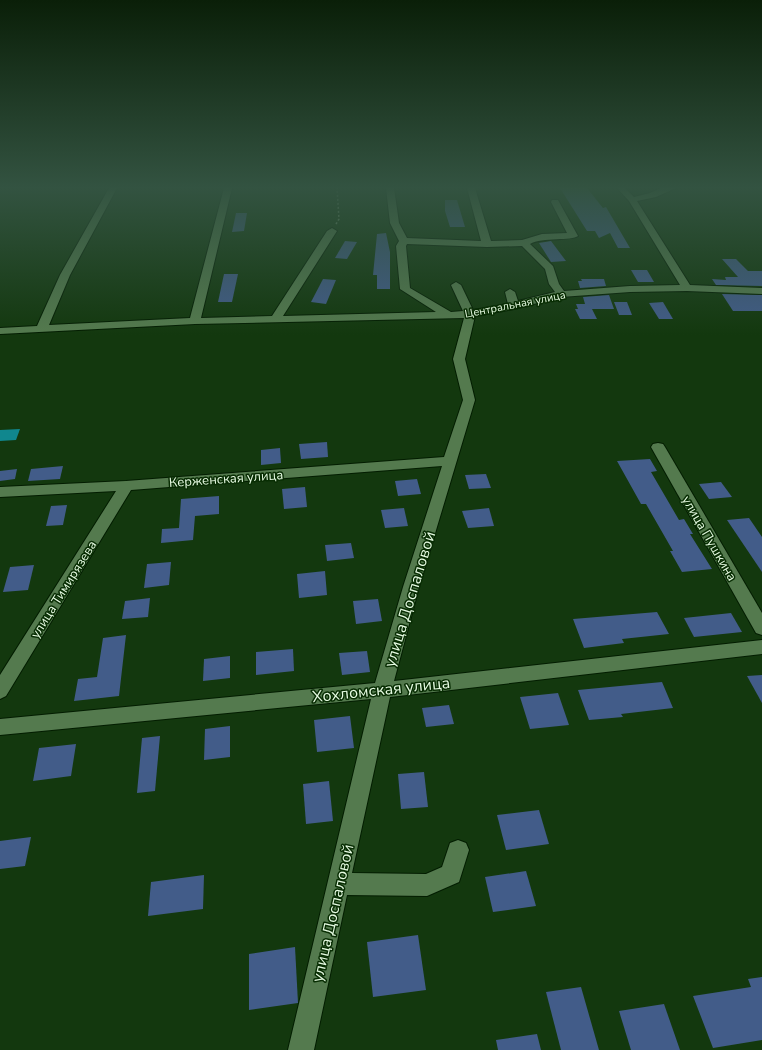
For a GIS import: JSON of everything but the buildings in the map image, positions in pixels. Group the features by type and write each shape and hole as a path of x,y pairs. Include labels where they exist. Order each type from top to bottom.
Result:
{"street":[{"path":"42,328 47,313 86,237"},
{"path":"195,320 216,237"},
{"path":"276,318 328,237"},
{"path":"399,237 404,241 487,244 524,243 537,237"},
{"path":"485,237 487,244"},
{"path":"655,237 687,288"},
{"path":"404,241 401,246 406,289 448,316"},
{"path":"524,243 550,268 554,284 561,294"},
{"path":"456,284 470,314"},
{"name":"Центральная улица","path":"0,331 195,320 448,316 470,314 514,306 561,294 630,289 687,288 762,291"},
{"path":"510,292 514,306"},
{"name":"улица Доспаловой","path":"301,1050 382,690 411,587 469,400 459,359 470,314"},
{"name":"улица Пушкина","path":"658,447 762,628"},
{"name":"Керженская улица","path":"0,492 126,486 451,461"},
{"name":"улица Тимирязева","path":"0,691 126,486"},
{"name":"Хохломская улица","path":"0,727 382,690 762,647"},
{"path":"338,884 427,885 451,874 458,850"}],"water":[{"path":"20,429 16,440 0,441 0,430"}]}
